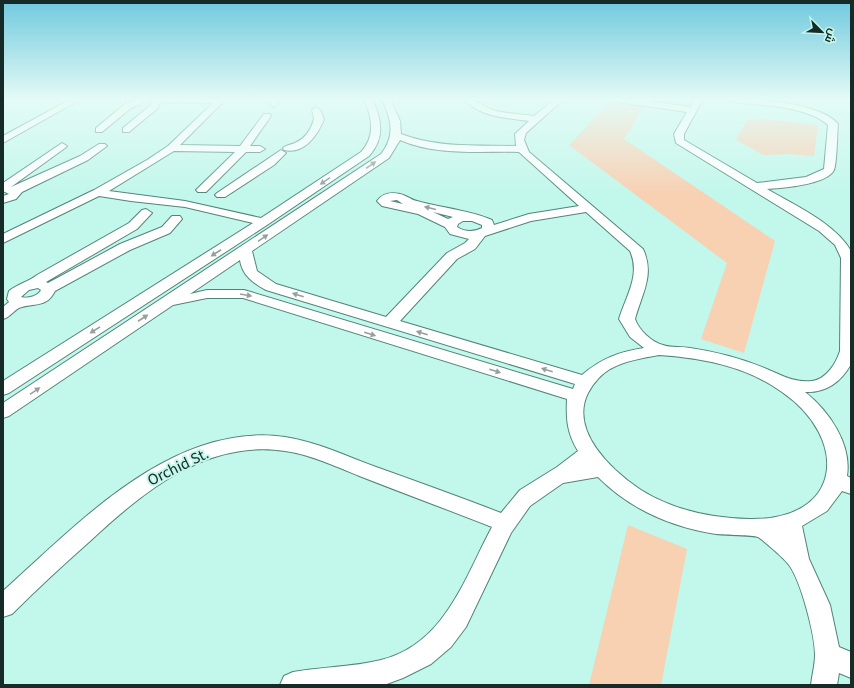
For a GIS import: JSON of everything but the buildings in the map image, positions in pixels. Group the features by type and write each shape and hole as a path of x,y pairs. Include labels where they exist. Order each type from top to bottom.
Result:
{"street":[{"path":"4,139 18,131"},
{"path":"3,239 98,192 172,148 189,131"},
{"path":"202,190 243,149 255,131"},
{"path":"172,148 260,149 278,147 302,144 309,138 313,131"},
{"path":"3,389 263,222 370,150 377,136 376,131"},
{"path":"3,412 385,156 391,149 398,136 397,131"},
{"path":"522,131 518,136 518,143 532,159 627,240 642,258 643,268 627,319 634,333 645,342 660,350"},
{"path":"681,131 679,141 823,228 845,243 849,265 848,351 845,361 839,371 828,379 814,386 780,383"},
{"path":"755,187 813,179 827,173 829,170 832,131"},
{"path":"398,136 410,142 438,146 522,148"},
{"path":"3,189 62,146"},
{"path":"3,189 15,191 90,155 102,146"},
{"path":"385,156 438,146"},
{"path":"221,195 240,181 274,161 278,147"},
{"path":"486,147 532,159"},
{"path":"3,200 16,195 15,191"},
{"path":"98,192 131,198 185,204 263,222"},
{"path":"389,323 452,256 470,246 483,233 489,226 488,223 470,217 407,204 429,214 452,228 469,235 483,233 529,218 589,208"},
{"path":"3,314 13,295 33,285 42,278 133,226 146,213"},
{"path":"452,256 452,228 455,220 470,217 529,218"},
{"path":"13,295 29,302 40,298 48,293 49,288 125,247 166,230 176,219"},
{"path":"245,249 247,266 252,274 260,281 389,323 580,389"},
{"path":"33,285 44,285 49,288"},
{"path":"166,303 207,294 244,294 580,389"},
{"path":"629,354 633,344 634,333"},
{"path":"660,350 686,351 721,357 751,368 780,383 809,406 823,422 845,460 844,484 812,512 790,522 762,528 733,528 703,523 674,515 646,502 621,486 601,469 588,453 578,433 574,414 580,389 596,369 611,360 629,354 660,350"},
{"path":"809,406 809,398 814,386"},
{"name":"Orchid St.","path":"3,606 131,491 156,475 187,459 214,449 253,442 284,444 335,459 505,523"},
{"path":"293,685 364,677 395,669 427,652 451,629 468,603 505,523 519,503 538,488 559,476 588,453"},
{"path":"559,476 601,469"},
{"path":"790,522 798,559 818,605 828,655 824,685"},
{"path":"762,528 798,559"},
{"path":"828,655 851,665"}],"shaded area":[{"path":"582,131 629,131 624,139 775,241 744,353 701,339 727,263 569,145"},
{"path":"741,131 817,131 814,156 788,154 764,155 736,140"},
{"path":"628,525 687,549 661,685 589,685"}]}
